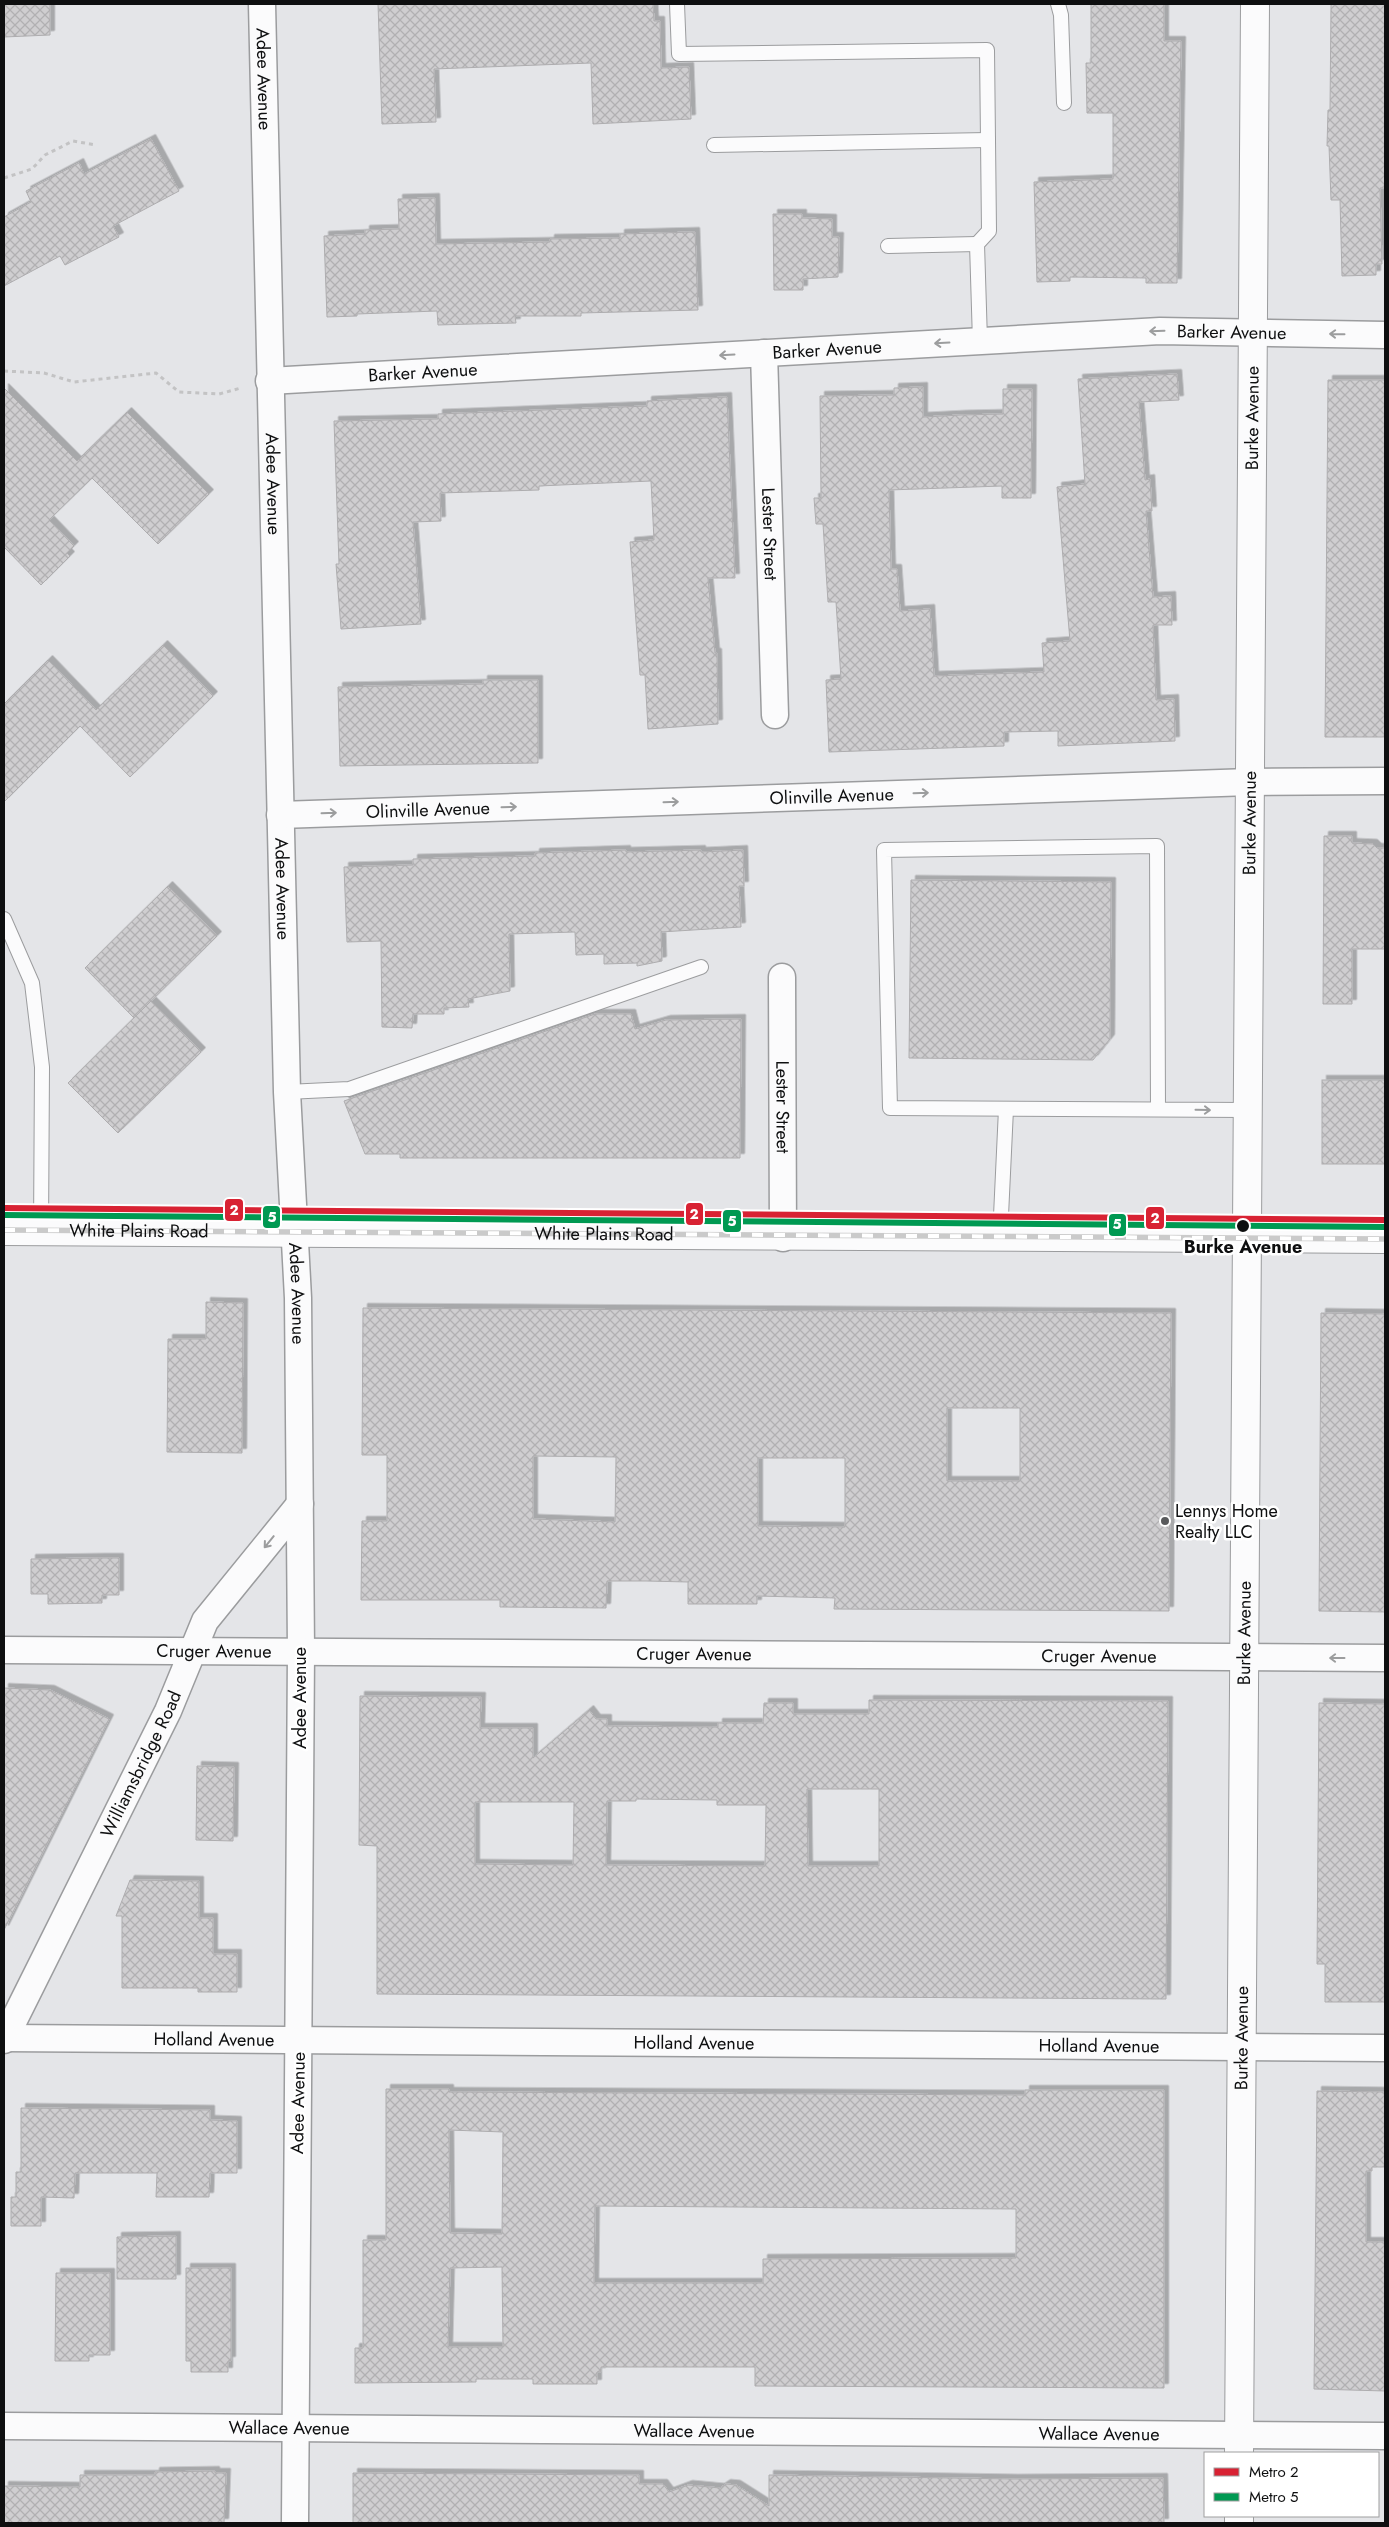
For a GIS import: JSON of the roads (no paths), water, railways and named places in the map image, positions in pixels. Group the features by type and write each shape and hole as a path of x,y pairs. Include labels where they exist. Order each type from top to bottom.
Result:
{"main road":[{"name":"Burke Avenue","path":"1239,2445 1255,4"},
{"name":"White Plains Road","path":"4,1231 294,1232 783,1238 1385,1239"}],"street":[{"name":"Adee Avenue","path":"262,4 269,381 287,1092 298,1298 301,1651 295,2523"},
{"name":"Barker Avenue","path":"269,381 1160,331 1385,335"},
{"name":"Lester Street","path":"764,353 775,715"},
{"name":"Olinville Avenue","path":"280,815 1250,782 1385,781"},
{"name":"Lester Street","path":"782,977 783,1238"},
{"name":"Williamsbridge Road","path":"4,2039 168,1711 205,1621 300,1504"},
{"name":"Cruger Avenue","path":"4,1650 1385,1658"},
{"name":"Holland Avenue","path":"4,2039 1385,2048"},
{"name":"Wallace Avenue","path":"4,2426 295,2428 1239,2445 1385,2436"}],"lane":[{"path":"677,4 679,54 987,50 989,231 977,244 980,341"},
{"path":"1058,4 1061,15 1064,103"},
{"path":"714,145 988,140"},
{"path":"888,246 977,244"},
{"path":"1158,1109 1156,846 884,850 890,1108 1247,1110"},
{"path":"4,919 32,983 42,1067 41,1232"},
{"path":"287,1092 349,1089 701,967"},
{"path":"1000,1238 1006,1109"}],"railway":[{"path":"4,1230 1385,1239"}],"metro line":[{"name":"2","path":"4,1208 1385,1220"},
{"name":"5","path":"4,1215 1385,1227"}],"place":[{"name":"Burke Avenue","path":"1243,1226"},
{"name":"Lennys Home Realty LLC","path":"1165,1521"}]}
